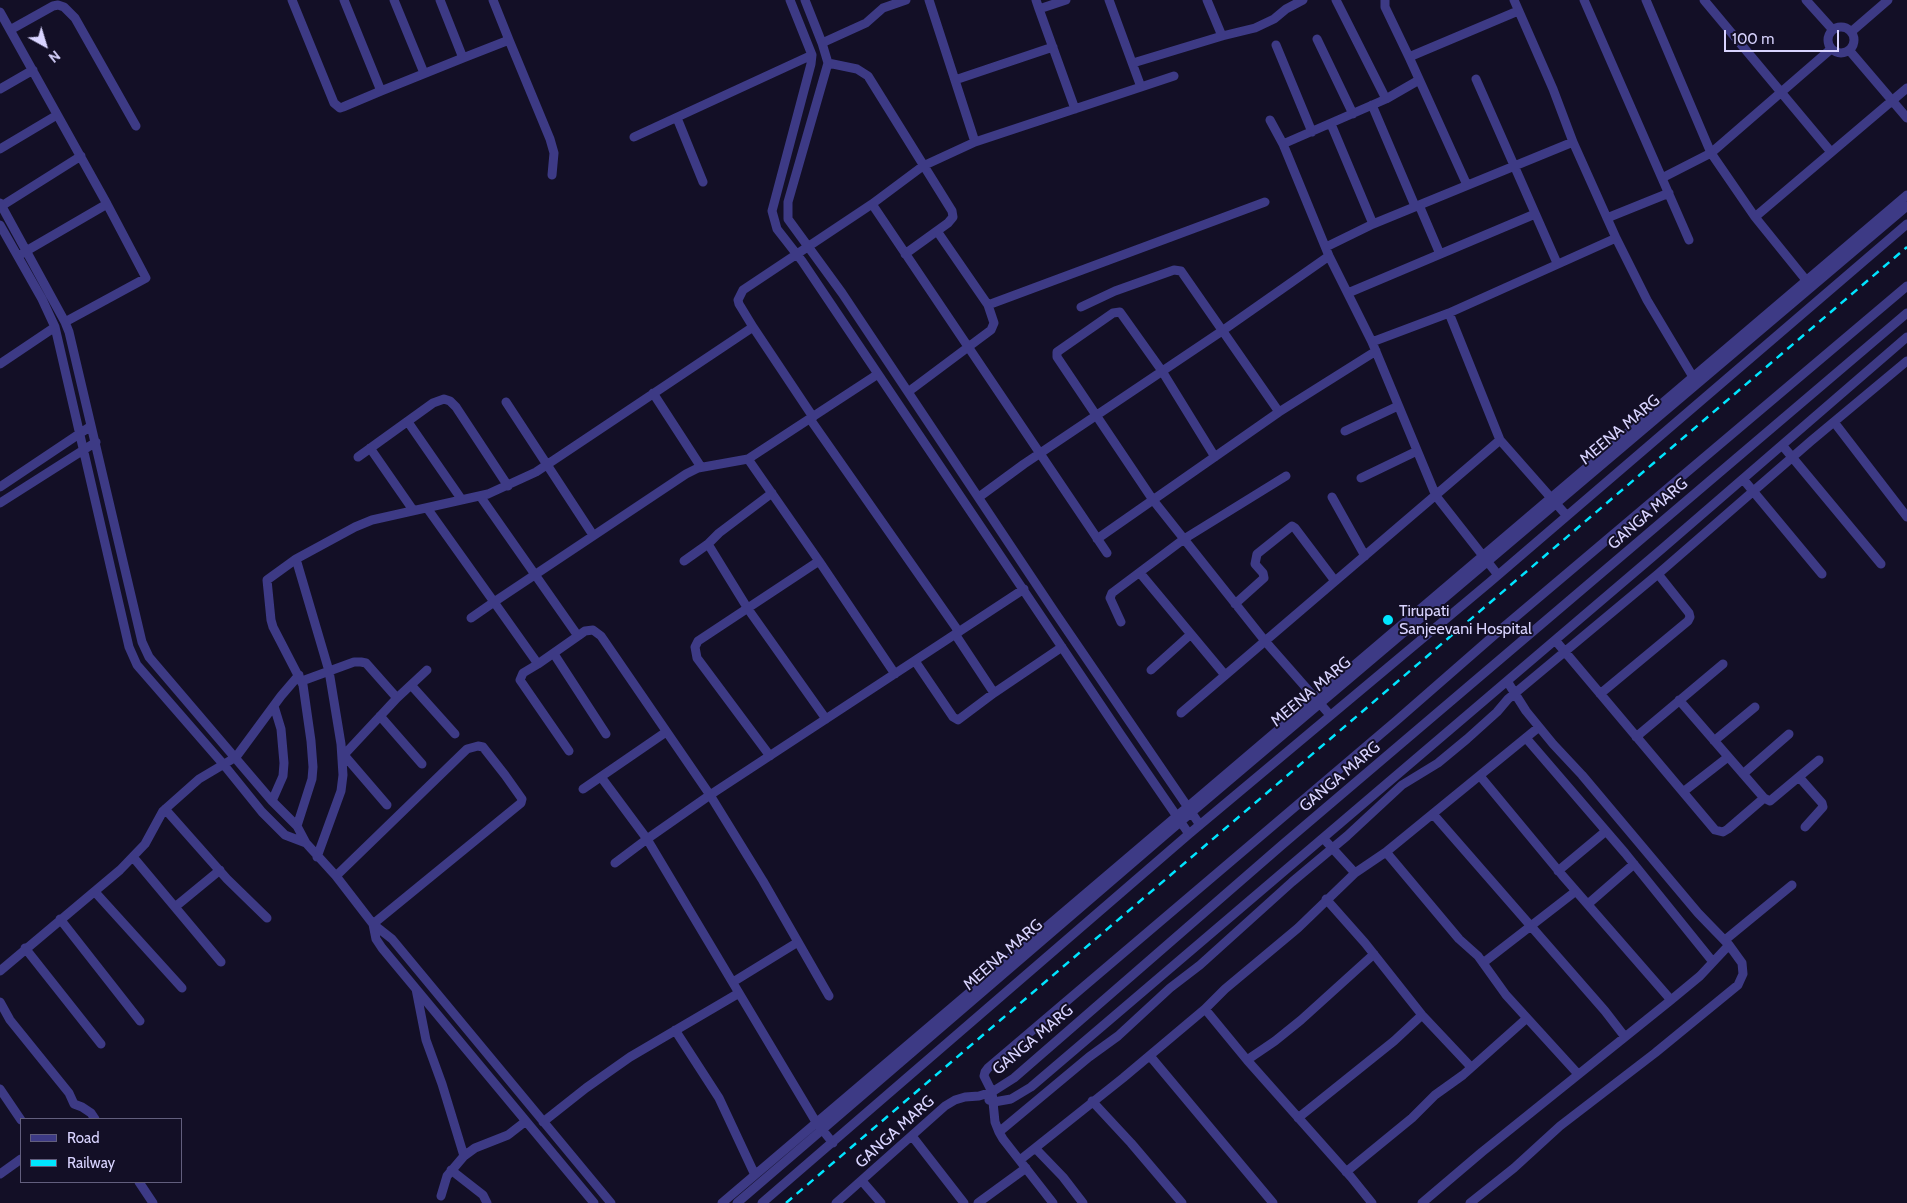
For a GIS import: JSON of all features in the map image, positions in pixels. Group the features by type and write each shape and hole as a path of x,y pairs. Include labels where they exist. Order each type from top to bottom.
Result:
{"street":[{"path":"292,0 334,103 340,108 509,40"},
{"path":"344,0 380,92"},
{"path":"394,0 424,73"},
{"path":"440,0 463,58"},
{"path":"494,0 550,139 554,153 552,175"},
{"path":"790,0 812,55 772,211 777,228 797,254 1189,834"},
{"path":"805,0 828,63 788,202 788,219 842,293 1200,825"},
{"path":"822,43 866,23 883,8 906,0"},
{"path":"929,0 975,142"},
{"path":"1066,0 1038,4 1075,110"},
{"path":"1109,0 1142,87"},
{"path":"1207,0 1222,36"},
{"path":"1133,63 1255,28 1274,19 1286,9 1303,0"},
{"path":"1336,0 1386,99"},
{"path":"1385,0 1385,7 1467,185"},
{"path":"1514,0 1553,89 1573,142 1616,238 1647,300 1695,380"},
{"path":"1584,0 1690,240"},
{"path":"1646,0 1711,153 1755,218 1809,283"},
{"path":"1704,0 1831,152"},
{"path":"1806,0 1832,30"},
{"path":"1851,32 1888,0"},
{"path":"10,30 53,6 64,7 75,18 136,126"},
{"path":"1409,57 1518,11"},
{"path":"0,12 2,22 10,30 33,70 146,278 65,322"},
{"path":"1840,27 1851,32 1853,43 1849,50 1838,53 1831,48 1828,37 1832,30 1840,27"},
{"path":"1317,39 1353,114"},
{"path":"1276,46 1312,132"},
{"path":"955,80 1052,47"},
{"path":"1662,178 1711,153 1831,48"},
{"path":"1849,50 1907,118"},
{"path":"634,137 812,55"},
{"path":"828,63 857,69 868,76 952,211 953,217 948,223 905,254"},
{"path":"0,89 33,70"},
{"path":"994,694 957,633 812,418 741,308 738,300 743,290 872,204 923,166 975,142 1174,76"},
{"path":"1476,79 1557,264"},
{"path":"1283,144 1386,99 1420,80"},
{"path":"1755,218 1907,88"},
{"path":"1372,105 1440,254"},
{"path":"0,149 57,114"},
{"path":"677,118 703,182"},
{"path":"1270,120 1283,144 1327,251 1376,351 1436,496 1498,575"},
{"path":"1331,124 1373,224"},
{"path":"978,497 1222,331 1327,251 1373,224 1573,142"},
{"path":"81,156 1,205 55,327 129,647 137,665 262,812 285,835 306,843"},
{"path":"1607,218 1669,193"},
{"path":"1809,283 1907,195"},
{"path":"988,305 1266,202"},
{"path":"22,254 107,204"},
{"path":"872,204 1107,553"},
{"path":"1809,283 1907,206"},
{"path":"1348,293 1535,214"},
{"name":"MEENA MARG","path":"762,1203 1189,834 1498,575 1907,224"},
{"path":"0,225 22,254 65,322 96,442 142,642 149,657 272,801 297,826 306,843 336,876 372,924 392,939 611,1203"},
{"path":"908,392 969,348 992,328 994,324 988,305 937,231"},
{"path":"1372,342 1449,313 1616,238"},
{"path":"1081,307 1115,291 1174,270 1182,271 1278,412"},
{"name":"MEENA MARG","path":"737,1203 819,1126 1809,283"},
{"path":"1053,1203 998,1132 992,1092 984,1076 988,1068 1499,631 1907,286"},
{"path":"1215,457 1162,371 1120,312 1113,313 1059,348 1056,354 1057,357 1153,500 1265,641 1330,715"},
{"path":"1449,313 1500,440 1566,516"},
{"name":"GANGA MARG","path":"836,1203 945,1106 965,1097 979,1096 992,1092 1014,1078 1282,845 1907,313"},
{"path":"0,364 55,327"},
{"path":"297,826 312,779 313,767 300,678 270,620 267,580 296,558 372,520 480,496 508,486 547,465 753,327"},
{"name":"GANGA MARG","path":"979,1096 994,1102 1010,1099 1031,1087 1907,337"},
{"path":"1097,539 1278,412 1376,351"},
{"path":"998,1132 1089,1057 1118,1036 1170,988 1200,965 1292,882 1333,849 1402,786 1438,763 1467,739 1497,712 1508,699 1658,574 1907,361"},
{"path":"471,618 593,534 686,474 701,467 748,459 878,374"},
{"path":"653,393 701,467"},
{"path":"1840,395 1851,408"},
{"path":"358,457 439,400 450,402 456,407 508,486"},
{"path":"506,402 593,534"},
{"path":"1345,430 1398,406"},
{"path":"408,422 462,500"},
{"path":"1834,422 1907,517"},
{"path":"0,487 92,426"},
{"path":"1181,713 1500,440"},
{"path":"0,503 96,442"},
{"path":"1782,445 1881,564"},
{"path":"370,448 412,510"},
{"path":"1361,478 1417,451"},
{"path":"748,459 896,674"},
{"path":"1121,622 1110,598 1112,593 1184,539 1286,476"},
{"path":"1743,479 1822,574"},
{"path":"684,561 772,493"},
{"path":"480,496 536,573 578,636"},
{"path":"1332,497 1365,556"},
{"path":"427,508 538,664"},
{"path":"1235,604 1264,578 1263,573 1255,564 1257,554 1292,526 1335,581"},
{"path":"708,544 748,609 826,719"},
{"path":"296,558 329,671 343,756 341,791 317,857"},
{"path":"770,756 697,658 695,647 698,641 819,561"},
{"path":"1140,573 1225,675"},
{"path":"1600,694 1688,621 1690,617 1689,613 1658,574"},
{"path":"615,863 710,796 1024,589"},
{"path":"569,751 520,680 523,673 554,654 578,636 593,630 599,633 710,796 829,996"},
{"path":"1152,670 1191,634"},
{"path":"1555,640 1715,830 1728,830 1764,798"},
{"path":"915,661 953,717 958,720 1062,647"},
{"path":"554,654 606,734"},
{"path":"0,971 120,870 145,844 165,809 199,779 236,757 274,706 300,678 329,671 354,662 366,663 397,698"},
{"path":"1636,737 1723,664"},
{"path":"343,756 397,698 427,670"},
{"path":"1470,1203 1514,1168 1560,1126 1655,1054 1738,985 1743,974 1742,963 1727,943 1698,913 1539,727 1507,681"},
{"path":"411,685 455,734"},
{"path":"1679,700 1764,798 1770,800 1819,760"},
{"path":"272,801 283,776 284,763 281,729 274,706"},
{"path":"1714,740 1755,707"},
{"path":"380,716 422,764"},
{"path":"978,1203 1023,1164 1036,1149 1092,1101 1150,1056 1205,1009 1225,989 1298,928 1355,873 1386,852 1539,727"},
{"path":"583,789 666,732"},
{"path":"1743,774 1789,734"},
{"path":"1526,738 1634,864 1713,962"},
{"path":"336,876 467,750 478,746 483,747 506,776 522,799 521,803 372,924"},
{"path":"343,756 387,805"},
{"path":"1683,792 1728,757"},
{"path":"1480,776 1558,871 1671,1000"},
{"path":"601,777 647,839 819,1126 833,1143"},
{"path":"1799,777 1822,803 1823,807 1806,827"},
{"path":"165,809 220,870 268,918"},
{"path":"1432,814 1605,1011 1625,1037"},
{"path":"1558,871 1606,831"},
{"path":"1323,838 1355,873"},
{"path":"1386,852 1459,939 1478,956 1506,996 1578,1074"},
{"path":"132,857 221,962"},
{"path":"1588,904 1634,864"},
{"path":"175,907 220,870"},
{"path":"1422,1203 1671,1000 1713,962 1727,943 1792,885"},
{"path":"1483,963 1576,891"},
{"path":"95,892 182,988"},
{"path":"1326,899 1374,954 1422,1015 1471,1067"},
{"path":"60,919 140,1021"},
{"path":"372,924 376,939 594,1203"},
{"path":"733,982 798,942"},
{"path":"25,948 101,1044"},
{"path":"1247,1060 1301,1020 1374,954"},
{"path":"416,989 426,1040 442,1084 464,1156"},
{"path":"543,1122 586,1088 675,1030 739,993"},
{"path":"0,1002 10,1020 69,1092 74,1104 91,1113 94,1118"},
{"path":"1205,1009 1372,1203"},
{"path":"1298,1118 1394,1041 1422,1015"},
{"path":"1346,1172 1412,1118 1436,1095 1527,1018"},
{"path":"675,1030 719,1098 755,1175"},
{"path":"1150,1056 1273,1203"},
{"path":"0,1089 20,1119"},
{"path":"1092,1101 1182,1203"},
{"path":"441,1196 444,1185 452,1170 464,1156 475,1148 508,1135 526,1121"},
{"path":"722,1203 819,1126"},
{"path":"912,1136 964,1203"},
{"path":"1036,1149 1063,1177 1083,1203"},
{"path":"0,1172 20,1160"},
{"path":"452,1170 483,1195 487,1203"},
{"path":"862,1181 881,1203"},
{"path":"139,1183 153,1203"}],"railway":[{"path":"786,1203 1907,247"}],"place":[{"name":"Tirupati Sanjeevani Hospital","path":"1388,620"}]}
